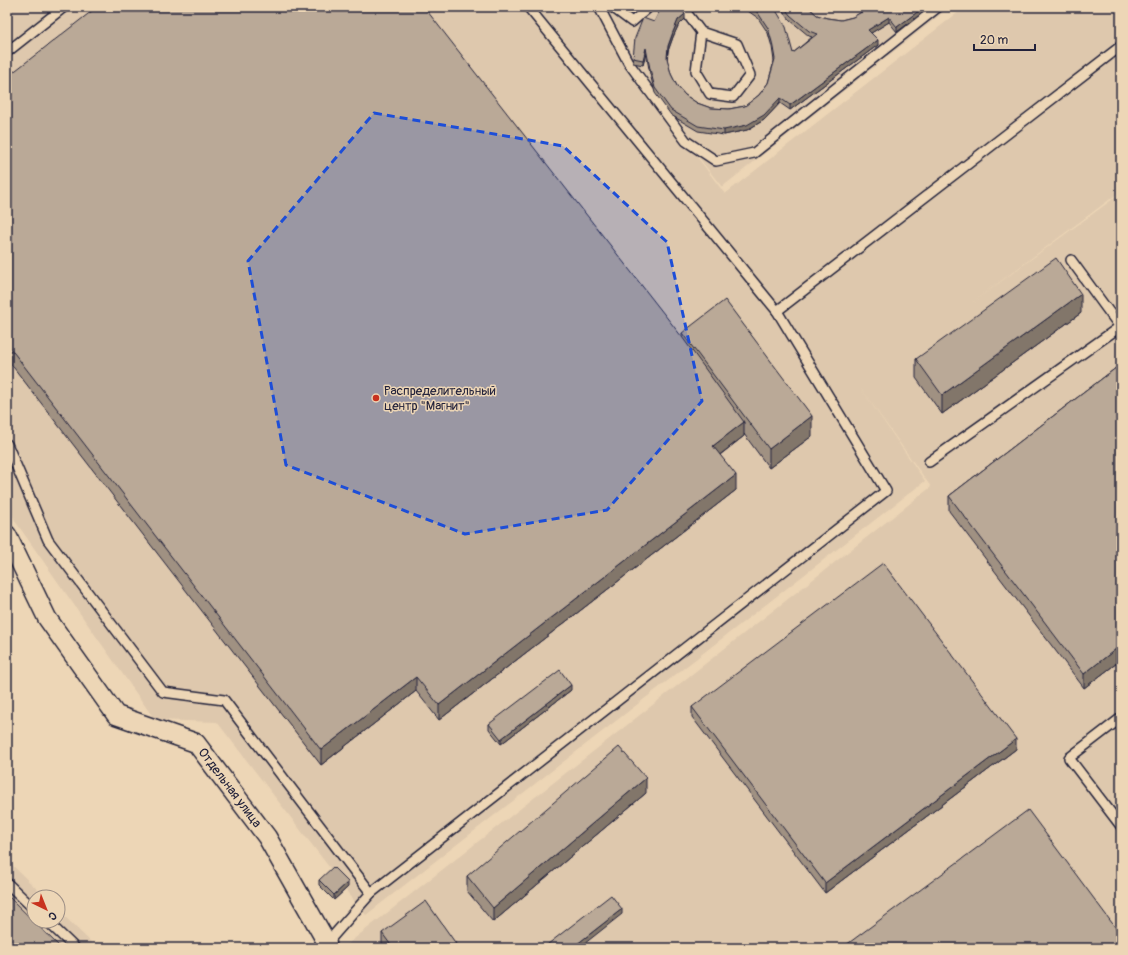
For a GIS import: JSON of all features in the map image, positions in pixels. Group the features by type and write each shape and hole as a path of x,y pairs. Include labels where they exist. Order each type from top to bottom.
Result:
{"street":[{"name":"Отдельная улица","path":"7,535 47,618 116,715 196,742 267,837 325,945"}],"lane":[{"path":"7,52 64,7"},
{"path":"325,945 371,893 886,491 777,311 528,7"},
{"path":"599,7 628,62 686,141 716,161 754,153 938,7"},
{"path":"612,7 632,22 649,7"},
{"path":"682,7 701,32 737,44 750,75 733,97 710,94 696,72 701,32"},
{"path":"777,311 1121,46"},
{"path":"929,462 1120,326 1071,260"},
{"path":"7,444 48,540 163,692 224,700 371,893"},
{"path":"1121,718 1069,758 1121,826"},
{"path":"7,883 26,901"},
{"path":"55,929 75,948"}],"highlighted area":[{"path":"374,113 563,146 667,242 702,401 607,510 465,534 286,465 248,261"}],"shaded area":[{"path":"7,7 950,7 722,187 679,133 725,194 965,7 1121,7 1121,191 973,302 1121,193 1121,948 347,948 350,942 931,487 860,387 925,481 366,915 358,907 333,872 217,722 155,720 15,521 7,501"},
{"path":"7,860 37,889 26,889 26,929 66,929 66,918 97,948 7,948"}],"building":[{"name":"Распределительный центр \"Магнит\"","path":"97,7 424,7 682,337 744,422 713,446 736,475 439,705 416,677 321,750 7,344 7,77"},
{"path":"664,7 678,7 685,14 678,20 668,46 667,58 671,74 677,86 685,95 697,103 711,108 729,109 745,106 759,95 768,83 775,59 768,28 758,13 750,7 774,7 786,27 793,53 817,34 809,31 790,15 784,7 808,7 817,15 841,20 853,17 870,7 924,7 897,27 889,17 868,30 878,40 790,105 780,98 764,115 747,125 724,130 698,126 671,110 655,88 646,48 643,60 633,58 635,38 643,18 654,22 659,12"},
{"path":"1056,258 1081,294 942,395 916,359"},
{"path":"725,300 812,416 769,449 682,333"},
{"path":"1121,364 1121,645 1084,674 949,496"},
{"path":"883,563 1016,739 825,883 692,707"},
{"path":"560,670 571,685 501,739 489,724"},
{"path":"619,747 646,778 493,908 467,876"},
{"path":"1028,810 1121,935 1121,948 842,948"},
{"path":"333,867 348,882 334,895 319,880"},
{"path":"7,895 26,914 26,929 42,929 61,948 7,948"},
{"path":"611,895 622,909 572,948 543,948"},
{"path":"426,901 459,948 393,948 382,933"}],"place":[{"name":"Распределительный центр \"Магнит\"","path":"376,398"}]}
